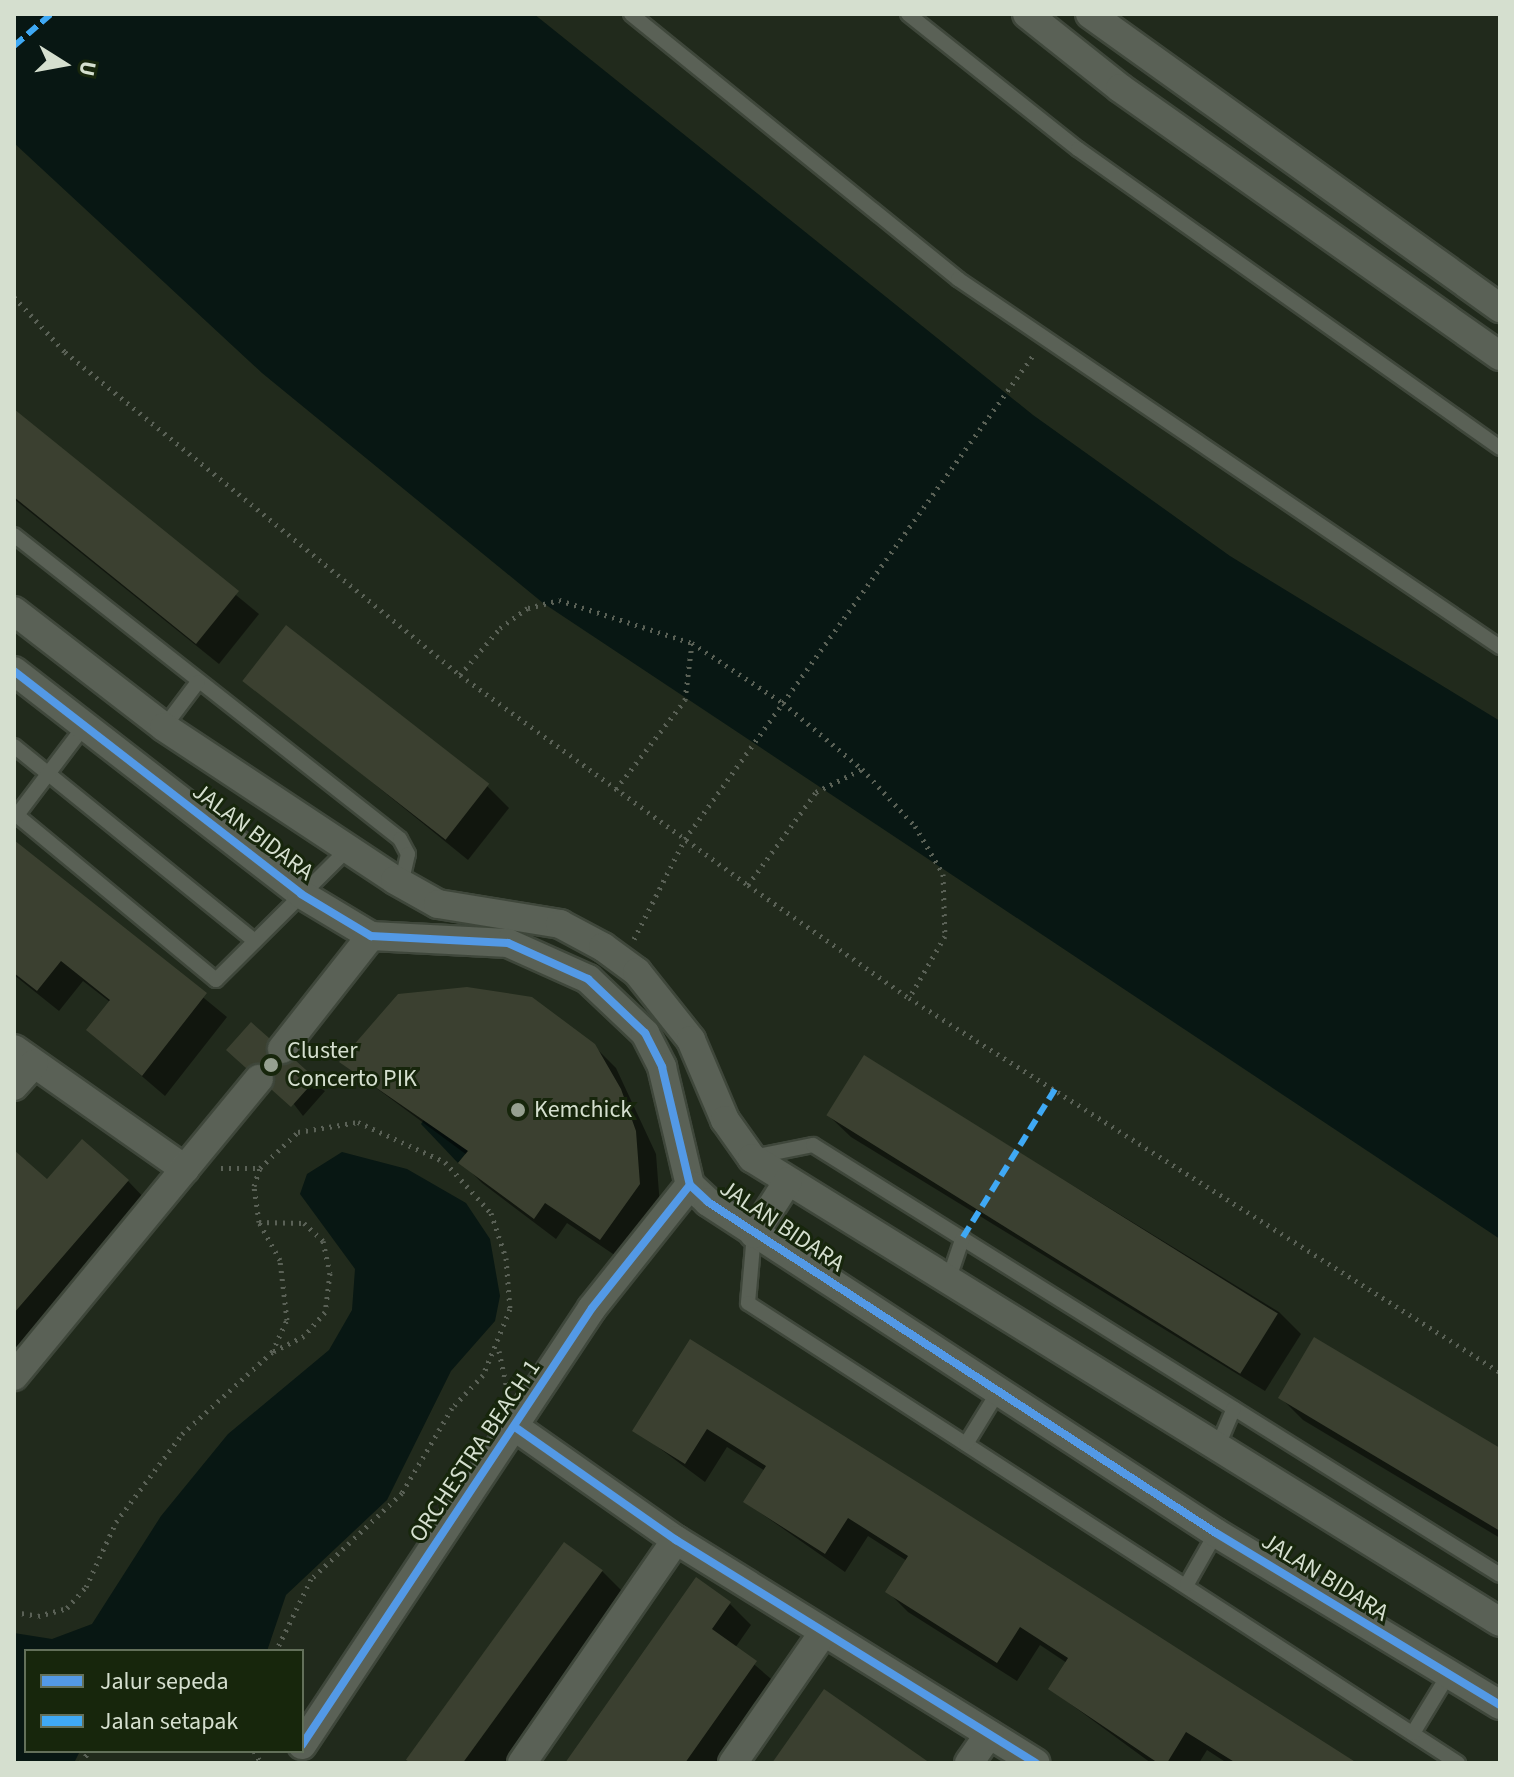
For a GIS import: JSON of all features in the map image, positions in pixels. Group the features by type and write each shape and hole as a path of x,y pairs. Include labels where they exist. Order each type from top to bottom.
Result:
{"street":[{"path":"1027,14 1120,88 1500,356"},
{"path":"1090,14 1500,308"},
{"name":"JALAN BIDARA","path":"14,611 164,727 347,850 438,904 560,924 623,962 691,1040 725,1120 752,1158 1217,1448 1498,1617"},
{"name":"JALAN BIDARA","path":"14,671 82,729 301,894 371,936 508,943 588,979 628,1013 662,1067 690,1185 754,1234 1216,1533 1447,1677 1500,1705"},
{"path":"282,1049 371,936"},
{"path":"14,1086 24,1056 185,1169"},
{"path":"14,1376 259,1079"},
{"path":"754,1234 788,1181"},
{"name":"ORCHESTRA BEACH 1","path":"304,1742 592,1308 690,1185"},
{"path":"515,1427 676,1540 1036,1763"},
{"path":"522,1763 676,1540"},
{"path":"733,1763 823,1633"},
{"path":"969,1763 989,1734"}],"lane":[{"path":"631,14 958,279 1500,647"},
{"path":"908,14 1078,149 1500,448"},
{"path":"14,535 400,839 408,854 402,880"},
{"path":"164,727 198,682"},
{"path":"82,729 16,814 208,978 222,979 255,941 347,850"},
{"path":"14,746 255,941"},
{"path":"752,1158 813,1145 1500,1575"},
{"path":"754,1234 748,1303 1187,1584 1458,1763"},
{"path":"948,1281 963,1237"},
{"path":"966,1444 998,1392"},
{"path":"1217,1448 1234,1408"},
{"path":"1187,1584 1216,1533"},
{"path":"1413,1733 1447,1677"}],"path":[{"path":"14,297 65,352 460,675 748,885 909,998 1500,1372"},
{"path":"623,962 685,839 1021,373"},
{"path":"460,675 528,608 559,600 692,643 783,703 862,769 915,826 943,874 945,936 909,998"},
{"path":"616,789 685,700 692,643"},
{"path":"748,885 816,792 862,769"},
{"path":"272,1352 287,1320 280,1260 259,1222 254,1186 260,1168 298,1132 358,1122 398,1135 445,1162 491,1213 506,1258 510,1309 483,1375 452,1408 402,1493 311,1579 277,1649"},
{"path":"14,1612 38,1616 67,1608 86,1587 116,1522 182,1434 272,1352 304,1336 325,1312 330,1273 323,1241 304,1223 259,1222"}],"shaded area":[{"path":"14,14 534,14 1033,415 1230,556 1500,721 1500,1239 543,603 262,373 14,143"},
{"path":"449,1085 495,1117 458,1163 421,1124"},
{"path":"342,1152 407,1169 466,1203 490,1239 500,1296 495,1321 451,1371 387,1500 286,1595 268,1649 24,1649 24,1753 79,1753 74,1763 14,1763 14,1633 52,1639 92,1624 161,1516 228,1434 329,1350 352,1310 355,1269 300,1194 307,1174"}],"building":[{"path":"14,409 239,591 196,644 14,497"},
{"path":"286,625 489,784 446,840 242,681"},
{"path":"14,840 207,993 142,1076 86,1030 110,1000 61,961 37,991 14,973"},
{"name":"Kemchick","path":"467,987 532,997 595,1044 621,1089 636,1131 640,1184 600,1240 545,1203 534,1219 458,1163 468,1151 339,1062 398,994"},
{"name":"Cluster Concerto PIK","path":"251,1022 269,1038 271,1062 295,1060 316,1079 291,1107 272,1090 270,1066 246,1068 226,1050"},
{"path":"864,1055 1278,1314 1240,1374 826,1115"},
{"path":"82,1139 129,1180 14,1313 14,1150 47,1179"},
{"path":"1314,1337 1500,1448 1500,1531 1278,1398"},
{"path":"690,1339 1357,1763 1236,1763 1186,1732 1167,1763 1158,1763 1048,1689 1068,1658 1020,1627 997,1663 885,1592 908,1556 848,1518 825,1554 743,1502 766,1466 707,1429 685,1464 632,1431"},
{"path":"564,1542 603,1570 463,1763 411,1763 406,1760"},
{"path":"696,1577 731,1602 712,1629 757,1661 685,1763 565,1763"},
{"path":"824,1689 930,1763 772,1763"}],"marked path":[{"path":"14,46 51,14"},
{"path":"963,1237 1055,1089"}],"cycle path":[{"path":"14,671 301,894 371,936 508,943 588,979 645,1033 662,1067 690,1185 708,1202 1216,1533 1500,1705"},
{"path":"304,1742 592,1308 690,1185"},
{"path":"515,1427 676,1540 1036,1763"}],"place":[{"name":"Cluster Concerto PIK","path":"271,1065"},
{"name":"Kemchick","path":"518,1110"}]}
